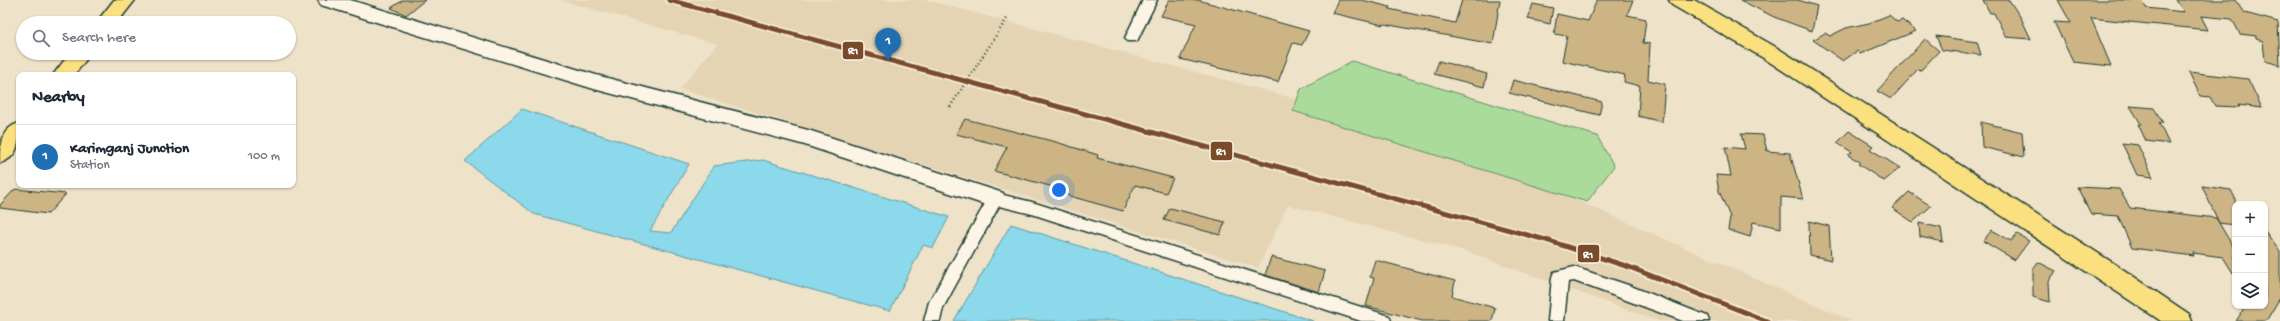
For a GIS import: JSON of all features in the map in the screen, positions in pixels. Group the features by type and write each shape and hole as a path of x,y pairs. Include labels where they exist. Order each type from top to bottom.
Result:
{"main road":[{"path":"112,16 125,0"},
{"path":"1679,0 1772,54 2107,271 2180,321"},
{"path":"66,72 76,60"},
{"path":"0,155 16,135"}],"street":[{"path":"328,0 594,82 808,138 995,199 1032,208 1383,321"},
{"path":"1132,38 1150,0"},
{"path":"932,321 935,307 995,199"},
{"path":"1556,321 1560,277 1574,274 1622,290 1701,321"}],"path":[{"path":"950,107 1008,17"}],"shaded area":[{"path":"560,0 927,0 1423,133 1852,321 1658,321 1465,251 1288,205 1258,268 680,89 717,44"}],"green space":[{"path":"1352,61 1597,136 1614,166 1587,202 1293,111 1301,89"}],"water":[{"path":"522,109 689,164 650,231 671,233 714,166 763,160 949,217 933,248 923,245 890,311 534,214 465,161"},
{"path":"1011,224 1313,321 954,321"}],"building":[{"path":"403,0 425,0 406,15 391,8"},
{"path":"1169,0 1198,0 1309,31 1302,45 1293,43 1278,82 1180,59 1196,24 1161,16"},
{"path":"1338,0 1362,0 1390,7 1389,9 1455,23 1462,0 1500,0 1493,44 1383,25 1332,13"},
{"path":"1597,0 1633,0 1627,15 1646,19 1643,43 1650,44 1648,80 1665,84 1662,122 1638,116 1640,86 1624,82 1625,75 1562,61 1567,36 1554,34 1557,14 1588,21"},
{"path":"1740,0 1798,0 1817,6 1812,31 1774,17"},
{"path":"1983,0 2009,0 2021,18 2031,39 2006,37 1994,13 1990,13"},
{"path":"2058,0 2142,0 2146,8 2184,12 2176,0 2236,0 2245,13 2278,22 2280,65 2265,61 2263,41 2256,39 2256,36 2240,34 2232,19 2201,16 2208,30 2091,18 2111,66 2073,62 2054,22 2071,23"},
{"path":"1533,4 1553,8 1550,24 1528,19"},
{"path":"1889,15 1897,22 1902,20 1916,31 1860,54 1857,51 1843,61 1813,40 1825,33 1830,36 1846,28 1869,23"},
{"path":"1936,36 1977,42 1981,55 1942,50"},
{"path":"1925,39 1939,51 1921,70 1918,69 1891,99 1877,91"},
{"path":"1439,61 1487,74 1484,87 1434,74"},
{"path":"2189,72 2248,79 2262,108 2238,105 2240,107 2215,106 2210,97 2200,96"},
{"path":"1513,80 1602,102 1599,115 1509,93"},
{"path":"2130,106 2154,108 2163,123 2159,123 2169,144 2146,141 2138,124 2141,124"},
{"path":"965,119 1056,142 1098,155 1097,158 1173,178 1166,193 1135,185 1123,211 1059,193 1061,189 994,171 1007,147 956,134"},
{"path":"1981,122 2022,132 2024,157 1982,147"},
{"path":"1849,131 1873,146 1870,149 1900,168 1884,181 1858,164 1860,162 1848,155 1852,152 1837,143"},
{"path":"1741,134 1763,135 1767,151 1790,153 1803,199 1781,197 1781,228 1753,222 1750,237 1728,230 1730,217 1719,191 1716,175 1731,176 1725,147 1745,149"},
{"path":"2122,143 2138,145 2153,177 2137,175"},
{"path":"2202,186 2231,190 2235,198 2235,201 2232,201 2232,225 2219,223"},
{"path":"2077,187 2119,189 2130,208 2216,218 2232,245 2232,271 2223,257 2193,253 2194,256 2132,248 2118,216 2091,214"},
{"path":"15,189 66,194 48,214 0,208 0,205"},
{"path":"1909,192 1931,206 1913,222 1892,208"},
{"path":"1170,208 1225,222 1220,235 1164,220"},
{"path":"1809,221 1829,226 1831,260 1810,255"},
{"path":"1919,223 1941,228 1943,242 1920,237"},
{"path":"1992,230 2011,241 2017,234 2029,241 2015,260 1983,241"},
{"path":"2268,235 2280,252 2280,298 2266,321 2236,321 2244,309 2268,309"},
{"path":"1271,257 1325,271 1319,292 1265,275"},
{"path":"1375,260 1455,281 1452,296 1495,308 1492,321 1422,321 1366,306 1374,278 1370,277"},
{"path":"2038,262 2056,271 2049,281 2050,302 2033,297 2033,269"}],"transit line":[{"name":"R1","path":"669,0 1546,240 1629,267 1767,321"}],"place":[{"name":"Karimganj Junction","path":"888,61"}]}
